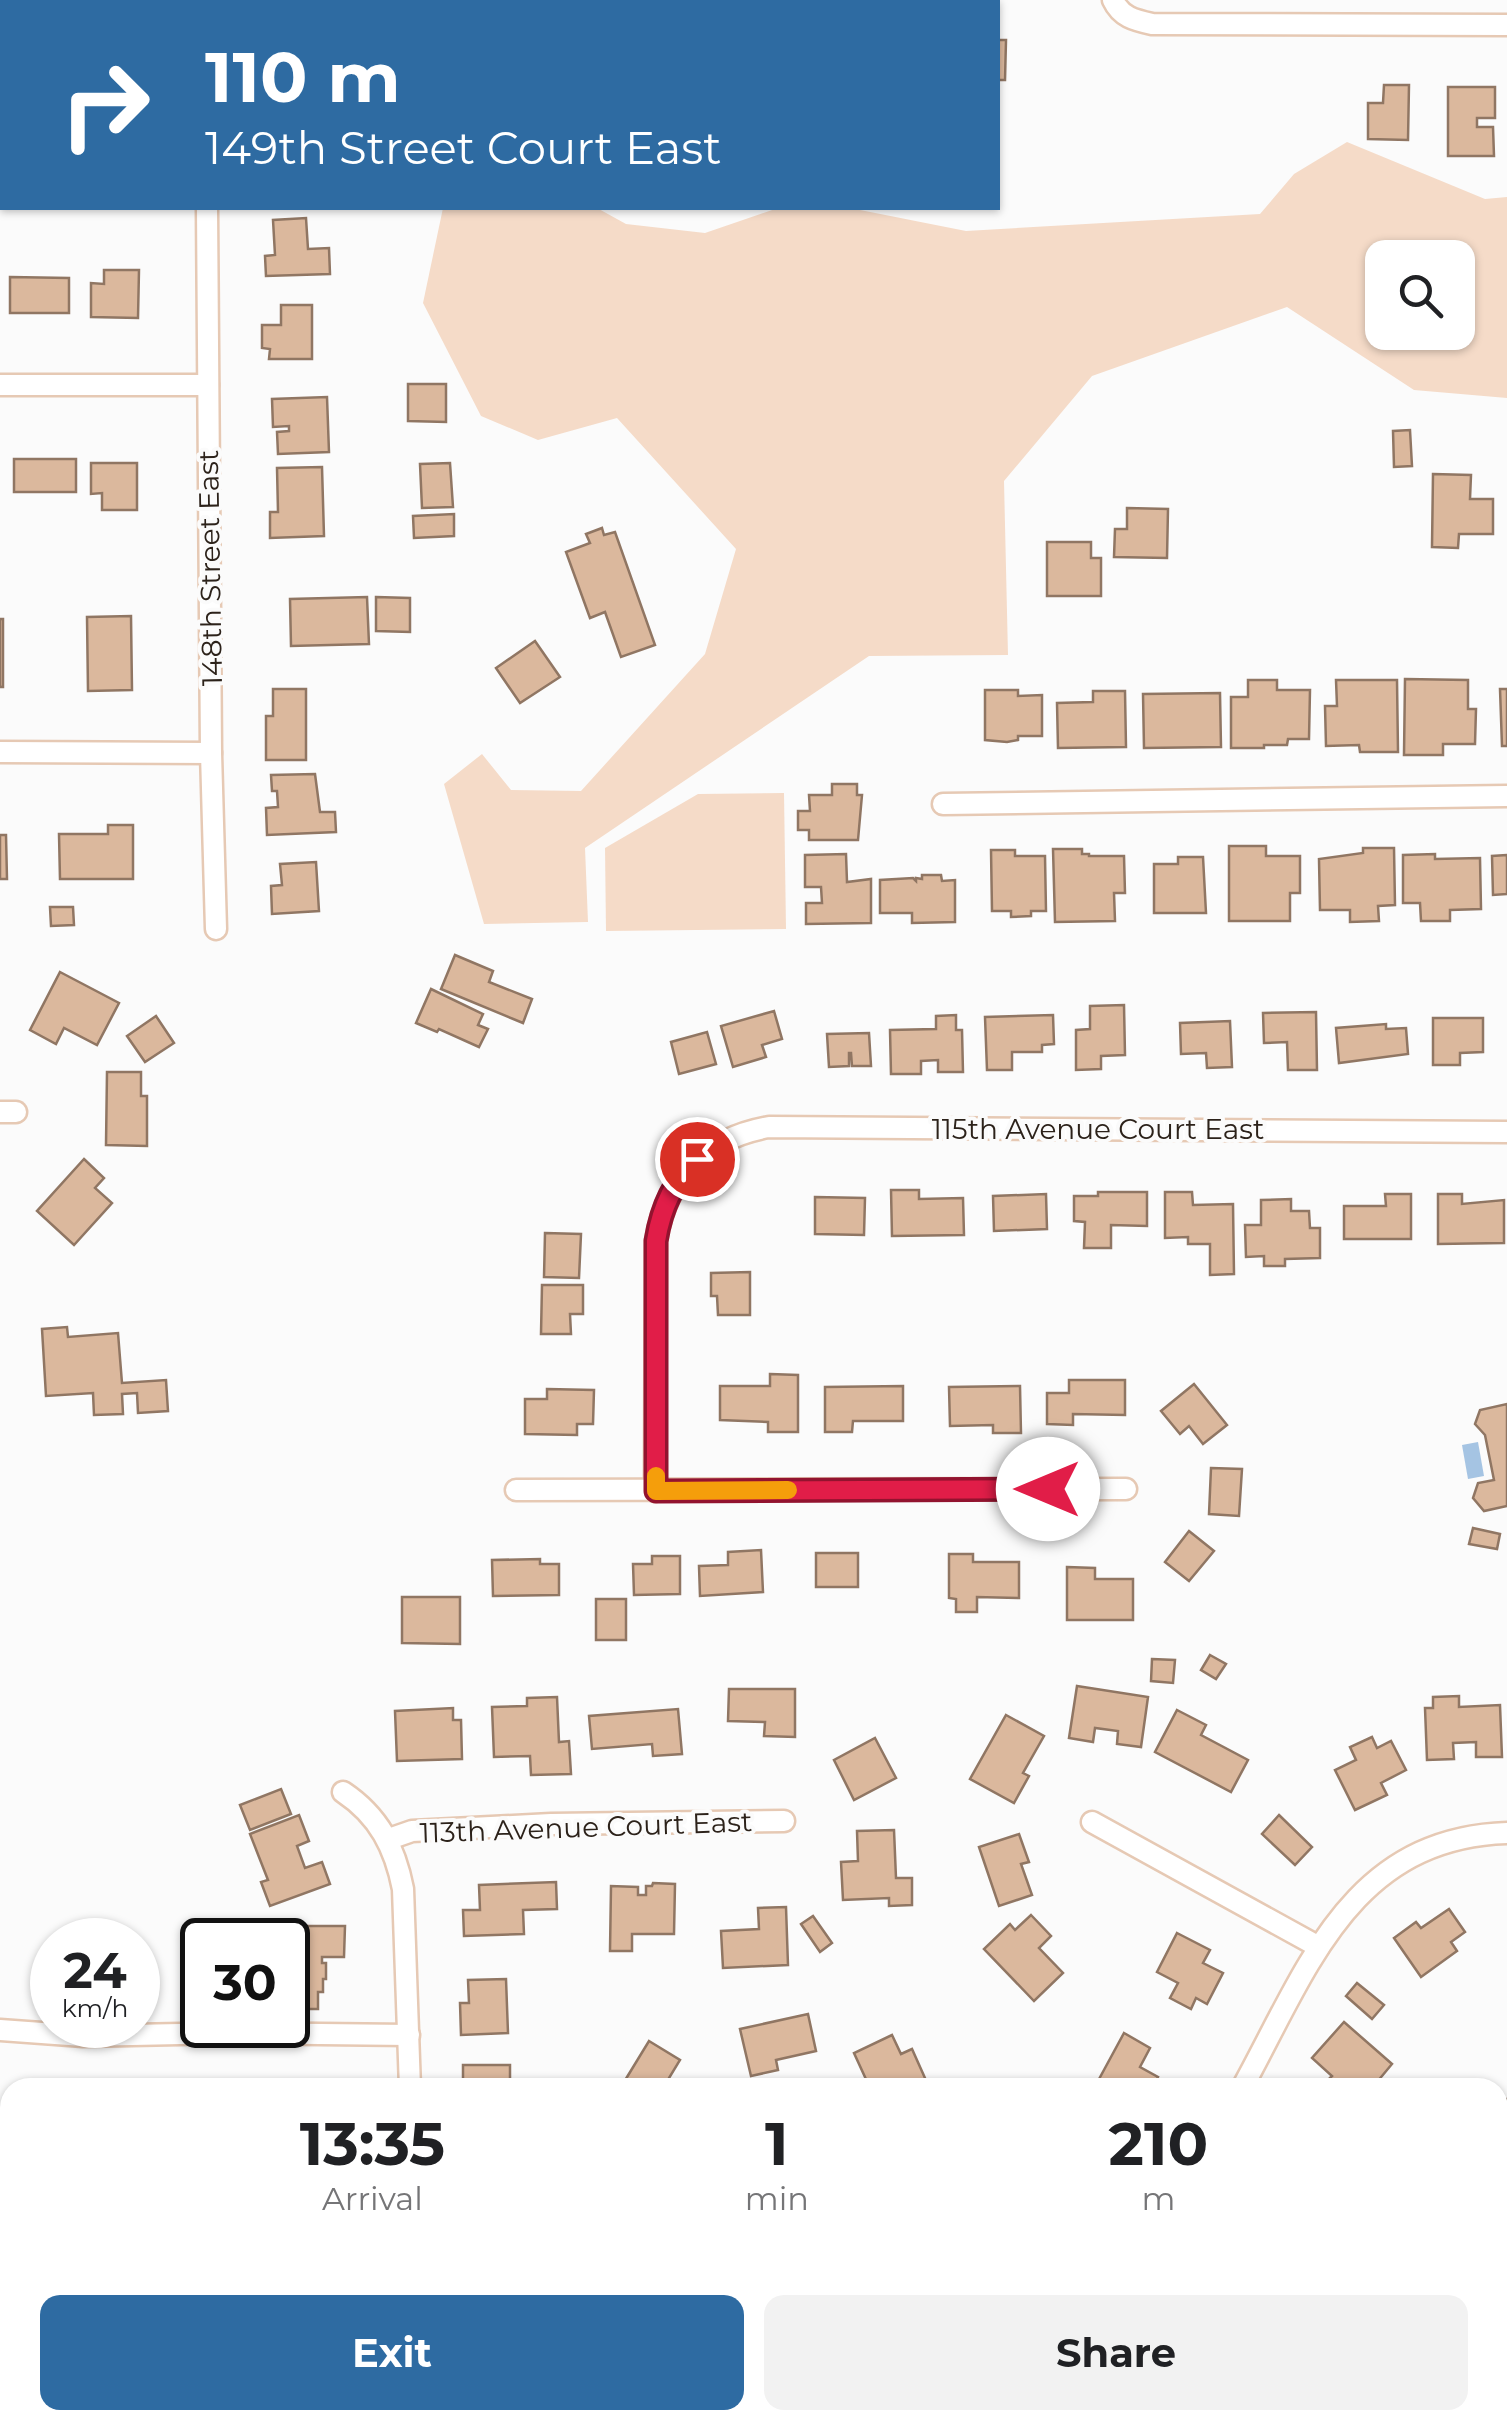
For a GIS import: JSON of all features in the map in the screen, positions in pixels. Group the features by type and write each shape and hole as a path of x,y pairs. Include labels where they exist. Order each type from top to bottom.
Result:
{"street":[{"path":"1116,6 1134,20 1152,24 1507,25"},
{"name":"148th Street East","path":"208,210 211,753 216,929"},
{"path":"0,385 208,385"},
{"path":"0,752 211,753"},
{"path":"943,804 1507,796"},
{"name":"115th Avenue Court East","path":"656,1491 656,1241 666,1202 676,1184 697,1159 730,1138 770,1128 1507,1132"},
{"path":"516,1490 1126,1489"},
{"path":"344,1792 389,1840 403,1889 410,2078"},
{"name":"113th Avenue Court East","path":"389,1840 412,1831 784,1820"},
{"path":"1092,1822 1319,1947"},
{"path":"1247,2078 1319,1947 1362,1891 1399,1862 1436,1846 1482,1834 1507,1833"},
{"path":"0,2030 84,2036 408,2036"}],"shaded area":[{"path":"1347,142 1485,199 1507,197 1507,398 1414,390 1287,307 1092,376 1004,481 1008,655 869,656 585,848 588,922 484,924 444,784 482,754 511,790 581,791 705,654 736,549 617,418 538,440 481,416 423,303 443,210 601,210 626,224 705,233 772,210 860,210 966,231 1260,214 1294,174"},
{"path":"784,793 786,929 606,931 605,848 698,794"}],"water":[{"path":"1478,1442 1484,1476 1468,1479 1462,1445"}],"building":[{"path":"1000,40 1006,40 1005,80 1000,80"},
{"path":"1384,85 1409,85 1408,140 1368,139 1368,103 1383,103"},
{"path":"1448,87 1495,87 1495,118 1477,118 1477,127 1493,127 1494,156 1448,156"},
{"path":"306,218 308,249 329,248 330,274 266,276 265,256 275,255 273,220"},
{"path":"104,270 139,270 138,318 91,317 91,283 104,284"},
{"path":"10,277 69,278 69,313 10,313"},
{"path":"281,305 312,305 312,359 269,359 270,349 262,348 262,325 281,325"},
{"path":"408,384 446,384 446,422 408,421"},
{"path":"327,397 329,452 278,454 277,432 289,431 289,426 273,427 272,399"},
{"path":"1410,430 1412,466 1394,467 1393,431"},
{"path":"14,459 76,459 76,492 14,492"},
{"path":"91,463 137,463 137,510 102,510 102,493 91,494"},
{"path":"450,463 453,507 422,508 420,464"},
{"path":"322,467 324,536 270,538 270,512 278,512 277,468"},
{"path":"1433,474 1471,475 1470,499 1493,499 1493,534 1459,534 1458,548 1432,547"},
{"path":"1127,508 1168,509 1167,558 1114,557 1115,529 1127,529"},
{"path":"454,514 454,536 414,538 413,516"},
{"path":"602,528 604,535 615,532 655,645 621,657 605,612 590,618 566,552 590,543 586,534"},
{"path":"1047,542 1091,542 1091,558 1101,558 1101,596 1047,596"},
{"path":"367,597 369,644 291,646 290,599"},
{"path":"376,597 410,598 410,632 376,631"},
{"path":"131,616 132,690 88,691 87,617"},
{"path":"3,619 3,687 0,687"},
{"path":"535,641 560,677 520,703 496,668"},
{"path":"1405,679 1468,680 1468,709 1476,709 1475,744 1443,744 1443,755 1404,755"},
{"path":"1248,680 1277,680 1277,690 1310,690 1309,739 1288,739 1287,745 1264,748 1231,748 1231,697 1248,697"},
{"path":"1336,680 1397,680 1398,752 1360,752 1359,745 1326,746 1325,706 1337,706"},
{"path":"273,689 306,689 306,760 266,760 266,716 273,716"},
{"path":"1500,689 1507,689 1507,746 1502,746"},
{"path":"985,690 1018,690 1018,696 1042,695 1042,736 1018,736 1018,740 1007,742 985,740"},
{"path":"1093,691 1125,691 1126,747 1058,748 1057,703 1093,702"},
{"path":"1220,693 1221,747 1144,748 1143,694"},
{"path":"315,774 320,812 335,812 336,832 267,835 266,808 278,807 271,775"},
{"path":"832,784 857,784 857,795 862,795 858,840 809,840 809,830 798,830 798,811 810,811 809,795 832,795"},
{"path":"108,825 133,825 133,879 60,879 59,834 108,834"},
{"path":"0,835 6,835 7,879 0,879"},
{"path":"1229,846 1266,846 1266,856 1300,856 1300,893 1290,893 1290,921 1229,921"},
{"path":"1363,848 1394,848 1395,905 1378,906 1379,921 1350,922 1350,910 1320,910 1319,859 1363,853"},
{"path":"1053,849 1082,849 1082,854 1089,856 1124,856 1125,893 1114,893 1115,921 1055,922"},
{"path":"991,850 1015,850 1015,856 1045,856 1046,911 1011,917 1011,911 992,911"},
{"path":"846,854 847,882 871,879 871,923 806,924 806,903 822,903 821,887 805,887 805,855"},
{"path":"1435,854 1435,859 1480,858 1481,909 1450,910 1450,921 1421,921 1420,903 1403,903 1403,855"},
{"path":"1507,855 1507,894 1493,895 1492,856"},
{"path":"1178,857 1203,857 1206,913 1154,913 1154,864 1178,864"},
{"path":"316,862 319,911 272,914 271,886 282,885 280,864"},
{"path":"922,875 955,880 955,922 912,923 912,913 880,913 880,880 916,881"},
{"path":"50,907 73,907 74,925 51,926"},
{"path":"455,955 493,971 489,982 532,999 523,1023 441,989"},
{"path":"60,972 119,1003 97,1045 64,1028 56,1044 30,1030"},
{"path":"431,989 483,1014 478,1025 488,1029 479,1047 416,1023"},
{"path":"1124,1005 1125,1055 1101,1056 1101,1069 1076,1070 1076,1030 1090,1029 1090,1006"},
{"path":"774,1011 782,1039 762,1045 766,1057 733,1067 721,1026"},
{"path":"1316,1012 1317,1070 1288,1070 1287,1042 1264,1043 1263,1013"},
{"path":"956,1015 956,1030 962,1030 963,1072 938,1072 938,1060 921,1061 921,1074 891,1074 890,1030 936,1029 936,1016"},
{"path":"1053,1015 1054,1044 1042,1045 1042,1052 1012,1052 1012,1070 987,1070 985,1017"},
{"path":"156,1016 174,1043 145,1062 127,1036"},
{"path":"1433,1018 1483,1018 1483,1052 1460,1053 1460,1065 1433,1065"},
{"path":"1230,1021 1232,1067 1207,1068 1206,1053 1181,1054 1180,1023"},
{"path":"1386,1024 1386,1029 1406,1028 1408,1054 1339,1063 1336,1028"},
{"path":"707,1032 716,1064 679,1074 671,1042"},
{"path":"869,1033 871,1066 852,1066 849,1053 849,1066 829,1067 827,1034"},
{"path":"107,1072 141,1072 141,1096 147,1096 147,1146 106,1145"},
{"path":"84,1159 104,1178 95,1188 112,1203 74,1245 37,1211"},
{"path":"891,1190 919,1190 919,1199 963,1198 964,1235 892,1236"},
{"path":"1098,1192 1147,1192 1147,1226 1111,1225 1111,1248 1084,1248 1085,1222 1074,1221 1074,1196 1098,1196"},
{"path":"1165,1192 1192,1192 1193,1205 1233,1204 1234,1274 1210,1275 1210,1244 1188,1244 1188,1237 1165,1238"},
{"path":"1046,1194 1047,1229 994,1231 993,1196"},
{"path":"1385,1194 1411,1194 1411,1239 1344,1239 1344,1206 1386,1206"},
{"path":"1438,1194 1462,1194 1462,1204 1504,1200 1504,1243 1438,1244"},
{"path":"815,1197 865,1198 864,1235 815,1234"},
{"path":"1291,1199 1291,1211 1309,1211 1310,1228 1320,1228 1320,1258 1285,1259 1285,1266 1264,1266 1264,1256 1246,1257 1245,1225 1261,1225 1261,1200"},
{"path":"545,1233 581,1234 579,1278 544,1277"},
{"path":"750,1272 750,1315 718,1315 717,1296 711,1296 711,1273"},
{"path":"542,1285 583,1285 583,1314 570,1314 571,1334 541,1334"},
{"path":"67,1327 68,1337 118,1333 122,1383 166,1380 168,1411 138,1413 137,1393 122,1394 123,1414 94,1415 93,1393 46,1396 42,1329"},
{"path":"770,1374 798,1375 798,1432 768,1432 768,1422 720,1420 720,1386 770,1386"},
{"path":"1069,1380 1125,1380 1125,1415 1073,1414 1073,1425 1047,1424 1047,1393 1069,1393"},
{"path":"1194,1384 1227,1425 1203,1444 1189,1426 1180,1434 1161,1411"},
{"path":"903,1386 903,1421 853,1421 852,1432 825,1432 825,1387"},
{"path":"1020,1386 1021,1433 993,1433 993,1425 950,1426 949,1387"},
{"path":"547,1389 594,1390 593,1424 577,1424 577,1435 525,1434 525,1399 547,1399"},
{"path":"1507,1404 1507,1506 1484,1511 1473,1498 1478,1483 1494,1480 1485,1435 1475,1424 1480,1410"},
{"path":"1211,1468 1242,1469 1239,1516 1209,1514"},
{"path":"1473,1528 1500,1534 1497,1549 1469,1544"},
{"path":"1189,1531 1214,1551 1189,1581 1165,1562"},
{"path":"761,1550 763,1592 700,1596 699,1566 728,1565 728,1552"},
{"path":"816,1553 858,1553 858,1587 816,1587"},
{"path":"949,1554 973,1554 973,1562 1019,1562 1019,1598 977,1597 977,1612 956,1612 956,1599 949,1598"},
{"path":"652,1556 680,1556 680,1594 634,1595 633,1564 652,1564"},
{"path":"540,1559 540,1564 559,1564 559,1595 493,1596 492,1560"},
{"path":"1067,1567 1095,1568 1095,1579 1133,1579 1133,1620 1067,1620"},
{"path":"402,1597 460,1597 460,1644 402,1643"},
{"path":"596,1599 626,1599 626,1640 596,1640"},
{"path":"1210,1655 1226,1664 1216,1679 1201,1670"},
{"path":"1152,1659 1175,1660 1173,1683 1151,1681"},
{"path":"1077,1686 1148,1697 1141,1747 1117,1744 1118,1731 1095,1728 1093,1742 1069,1738"},
{"path":"729,1689 795,1689 795,1737 764,1736 765,1722 728,1721"},
{"path":"1459,1696 1459,1707 1500,1705 1502,1757 1476,1757 1476,1742 1453,1743 1454,1759 1427,1760 1425,1708 1433,1708 1433,1697"},
{"path":"557,1697 559,1742 569,1741 571,1774 531,1775 530,1756 494,1757 492,1707 527,1706 527,1698"},
{"path":"453,1708 453,1720 461,1720 462,1759 397,1761 395,1711"},
{"path":"678,1709 682,1754 653,1756 652,1744 592,1749 589,1716"},
{"path":"1177,1710 1206,1725 1201,1735 1248,1760 1231,1792 1155,1752"},
{"path":"1006,1715 1044,1736 1023,1773 1029,1776 1014,1803 970,1779"},
{"path":"1372,1737 1377,1748 1391,1741 1406,1770 1381,1783 1387,1795 1355,1810 1335,1770 1356,1760 1350,1747"},
{"path":"875,1738 896,1778 854,1800 834,1760"},
{"path":"281,1789 291,1814 250,1830 240,1805"},
{"path":"299,1815 309,1841 297,1846 305,1868 322,1862 330,1884 270,1906 261,1882 268,1880 250,1834"},
{"path":"1279,1815 1312,1847 1295,1865 1262,1834"},
{"path":"894,1830 896,1878 912,1878 912,1905 889,1906 889,1898 843,1900 841,1862 858,1861 857,1831"},
{"path":"1019,1834 1029,1862 1021,1864 1032,1895 999,1906 979,1847"},
{"path":"556,1882 557,1909 523,1910 524,1934 464,1936 463,1910 480,1910 479,1885"},
{"path":"675,1884 674,1934 632,1934 632,1951 610,1951 611,1886 638,1887 638,1895 646,1895 646,1886"},
{"path":"786,1907 788,1965 723,1968 721,1931 759,1929 758,1908"},
{"path":"1449,1909 1465,1932 1451,1942 1457,1951 1421,1977 1394,1938 1416,1922 1421,1928"},
{"path":"1031,1915 1051,1936 1039,1948 1063,1973 1034,2001 984,1949 1010,1924 1015,1930"},
{"path":"813,1916 832,1943 820,1952 801,1924"},
{"path":"310,1926 345,1926 344,1957 322,1957 326,1979 323,1992 318,1992 318,2009 310,2009"},
{"path":"1177,1933 1210,1950 1203,1963 1223,1973 1207,2004 1196,1998 1191,2009 1170,1998 1178,1983 1157,1972"},
{"path":"506,1979 508,2033 461,2035 460,2003 469,2003 468,1980"},
{"path":"1357,1983 1384,2005 1372,2019 1346,1996"},
{"path":"808,2014 816,2051 776,2060 778,2070 751,2076 740,2029"},
{"path":"1344,2022 1392,2064 1380,2078 1330,2078 1312,2058"},
{"path":"1124,2033 1150,2048 1140,2067 1157,2078 1100,2078"},
{"path":"892,2035 901,2054 912,2049 925,2078 865,2078 854,2053"},
{"path":"649,2041 680,2060 669,2078 626,2078"},
{"path":"463,2065 510,2065 510,2078 463,2078"}],"slow traffic":[{"path":"656,1476 656,1491 788,1490"}],"route":[{"path":"697,1159 666,1202 656,1241 656,1491 1048,1489"}]}
